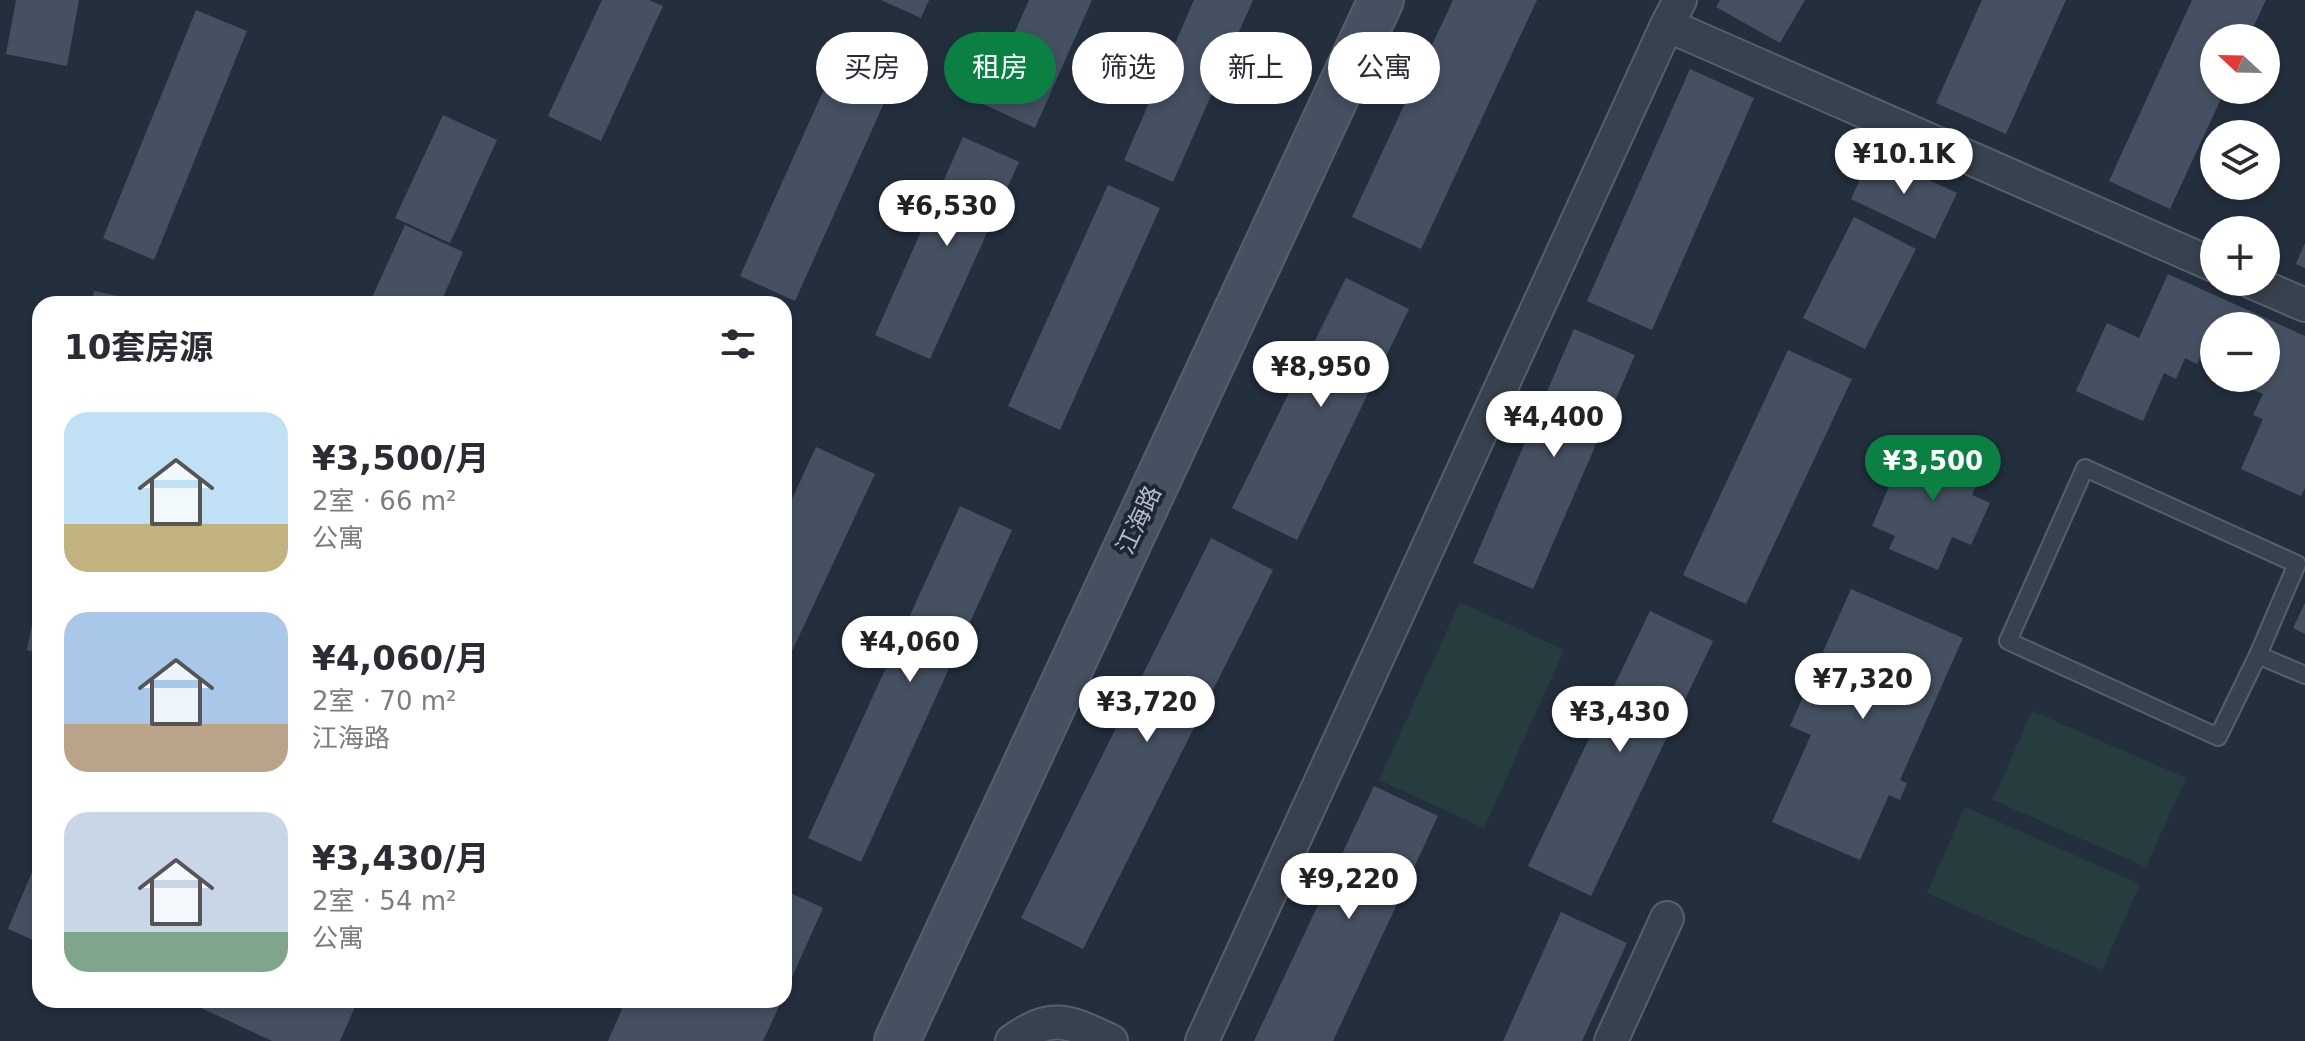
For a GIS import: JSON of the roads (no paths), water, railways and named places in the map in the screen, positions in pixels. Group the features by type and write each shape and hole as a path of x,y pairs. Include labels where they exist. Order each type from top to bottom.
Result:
{"street":[{"name":"江海路","path":"897,1041 1381,0"},
{"path":"1202,1041 1674,12 2200,258"},
{"path":"2280,294 2305,305"},
{"path":"1611,1041 1667,918"},
{"path":"1012,1041 1035,1025 1072,1023 1111,1041"}],"lane":[{"path":"2085,468 2297,564 2258,655 2218,737 2008,641 2085,468"},
{"path":"2258,655 2305,675"}]}
